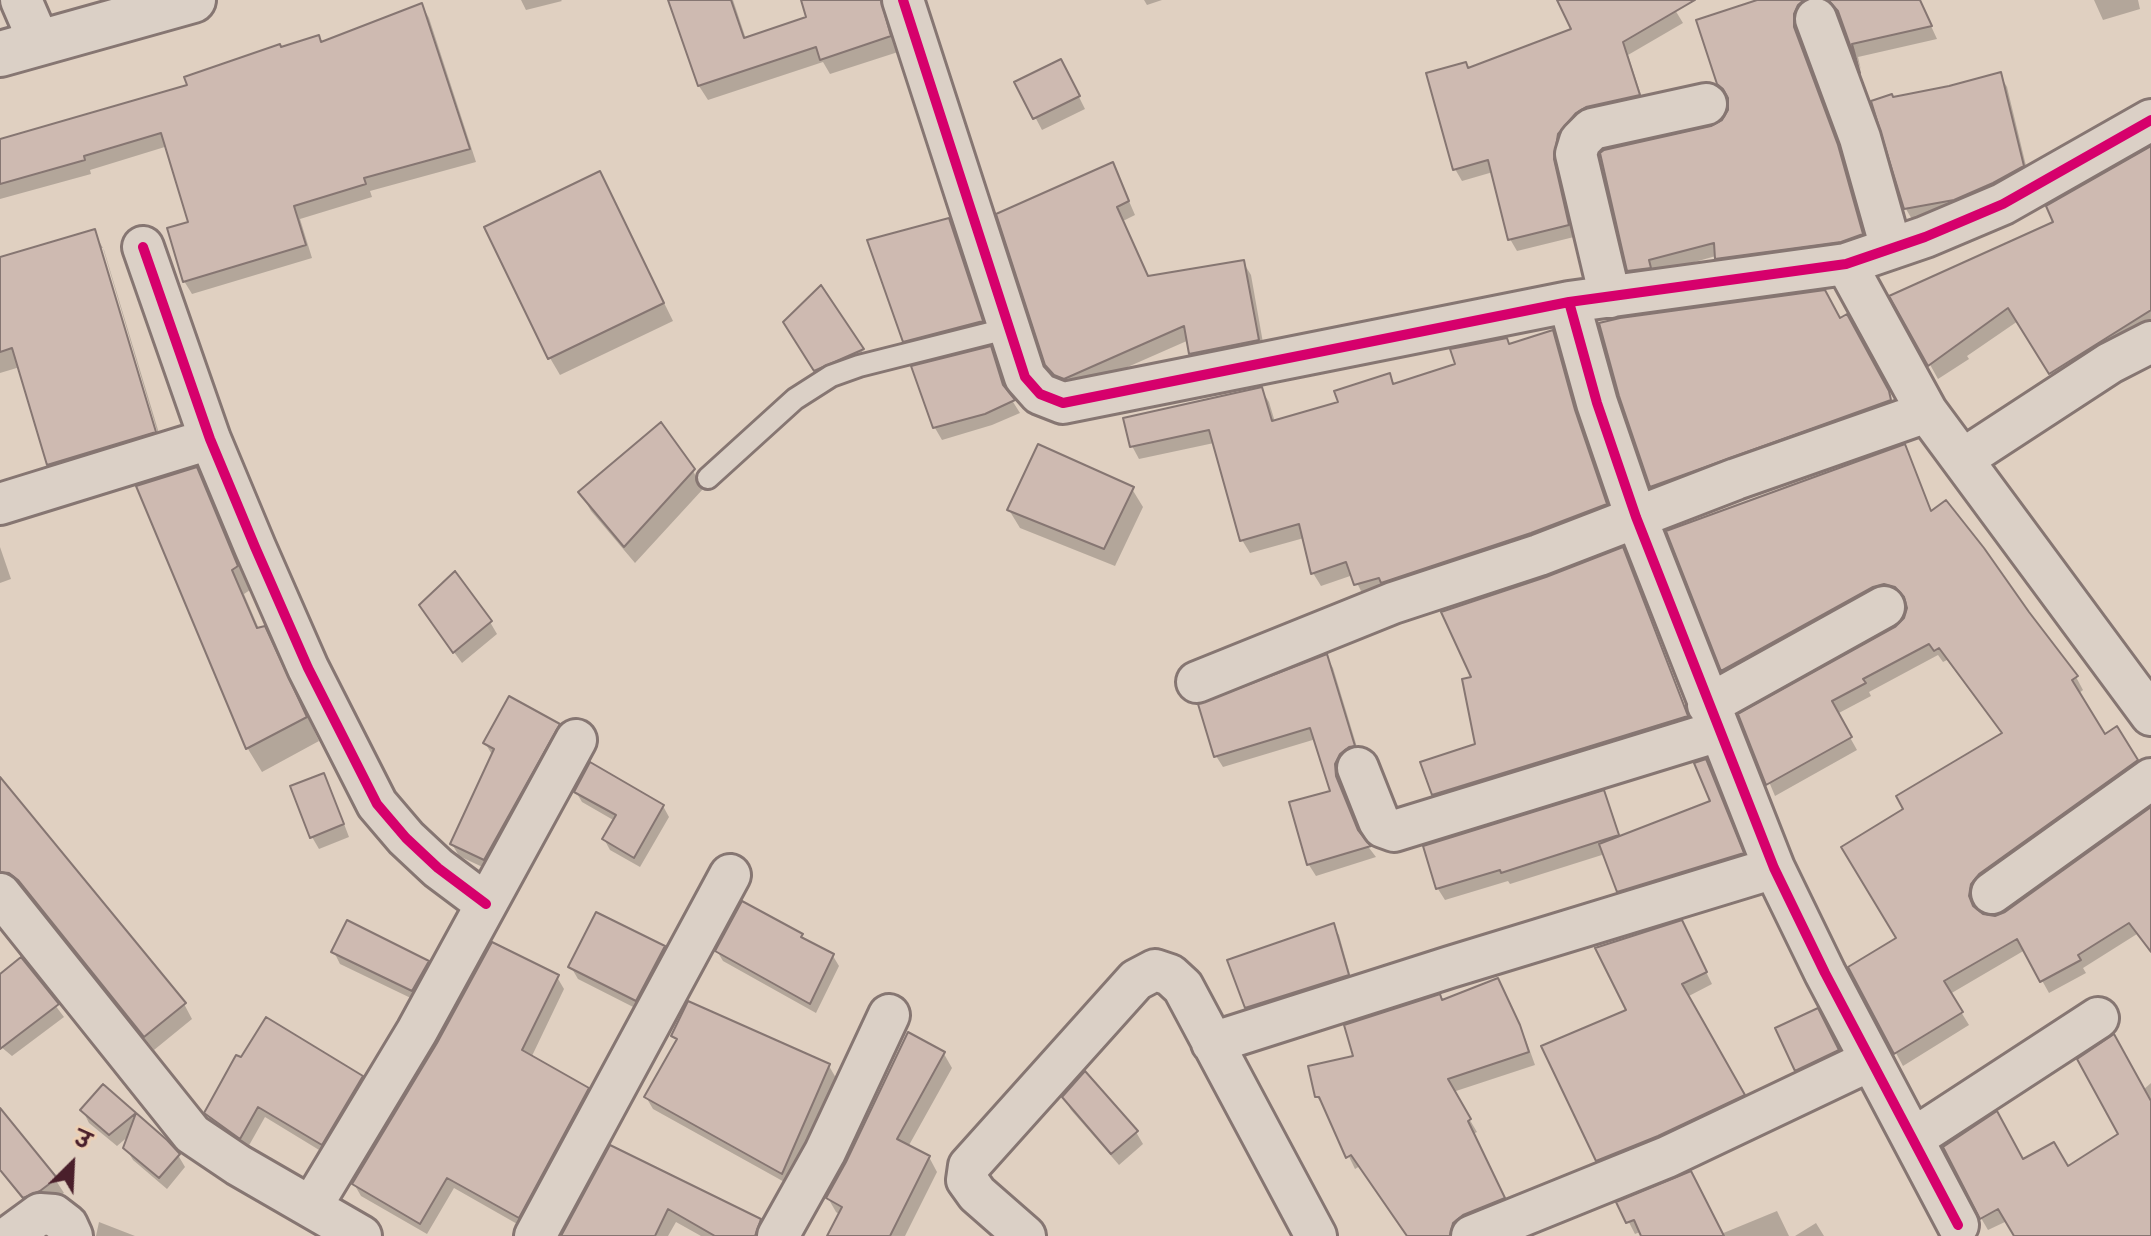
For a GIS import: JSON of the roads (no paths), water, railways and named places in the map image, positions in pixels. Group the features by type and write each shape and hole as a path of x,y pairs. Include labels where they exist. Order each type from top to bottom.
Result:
{"highway":[{"path":"20,49 193,0"}],"street":[{"path":"20,49 21,0"},
{"path":"903,0 1025,377 1040,394 1063,403 1569,302 1846,264 2003,204 2151,120"},
{"path":"1816,19 1860,138 1891,248"},
{"path":"1610,297 1576,154 1580,141 1592,129 1706,104"},
{"path":"143,247 210,439 308,668 377,804 406,838 438,868 486,904"},
{"path":"1846,264 1927,412 2151,715"},
{"path":"1569,302 1597,403 1636,517 1774,868 1825,973 1958,1225"},
{"path":"1963,459 2110,363 2151,342"},
{"path":"1197,682 1393,603 1539,555 1736,479 1927,412"},
{"path":"0,504 210,439"},
{"path":"1358,768 1379,821 1383,827 1394,831 1713,718 1884,607"},
{"path":"311,1207 417,1031 576,740"},
{"path":"1992,893 2151,779"},
{"path":"1212,1043 1774,868"},
{"path":"535,1236 730,875"},
{"path":"0,894 14,939 192,1134 238,1165 361,1236"},
{"path":"1025,1236 977,1194 967,1180 969,1166 1136,980 1155,970 1170,975 1183,987 1316,1236"},
{"path":"778,1236 825,1152 889,1015"},
{"path":"1914,1138 2098,1018"},
{"path":"1472,1236 1667,1157 1871,1060"},
{"path":"10,1236 40,1214 54,1215 67,1225 72,1236"}],"lane":[{"path":"708,478 795,399 831,376 859,366 1010,328"}]}
